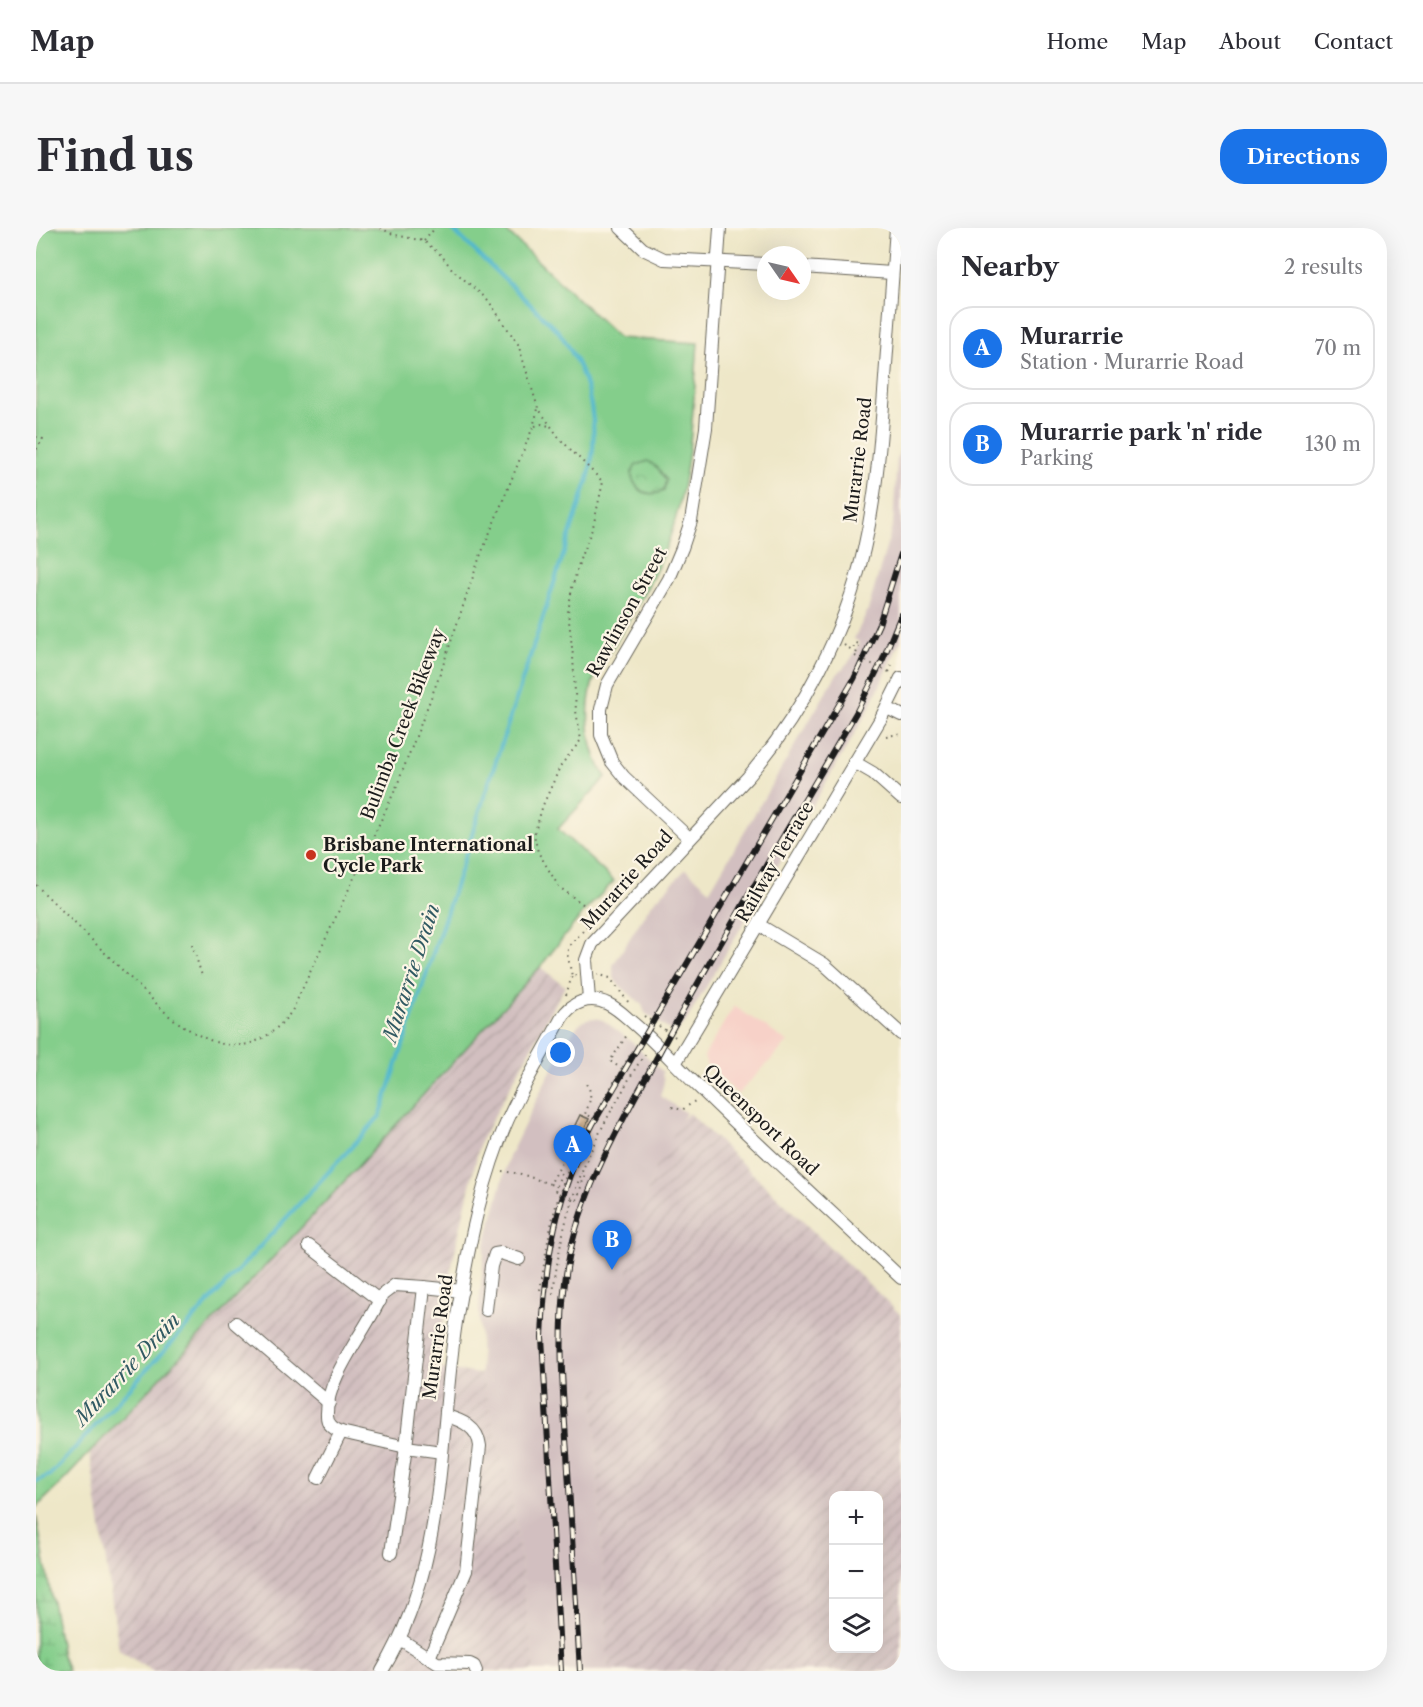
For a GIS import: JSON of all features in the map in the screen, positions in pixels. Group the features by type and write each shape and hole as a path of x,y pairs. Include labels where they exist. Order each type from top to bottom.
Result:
{"street":[{"path":"621,228 644,249 664,259 757,264"},
{"name":"Rawlinson Street","path":"689,838 624,777 612,762 602,735 601,709 607,685 669,579 691,521 704,447 720,228"},
{"name":"Murarrie Road","path":"589,1000 586,960 592,944 769,752 817,672 844,613 864,548 876,483 896,228"},
{"path":"811,268 892,273"},
{"name":"Railway Terrace","path":"676,1062 759,925 886,708 901,678"},
{"path":"886,708 901,715"},
{"path":"854,762 873,773 901,798"},
{"path":"759,925 824,964 901,1034"},
{"path":"567,1010 580,1002 589,1000"},
{"name":"Queensport Road","path":"589,1000 602,1002 614,1008 646,1034 703,1092 901,1278"},
{"name":"Murarrie Road","path":"382,1671 400,1639 417,1598 429,1557 462,1291 467,1257 483,1189 500,1140 521,1094 567,1010"},
{"path":"309,1246 380,1301"},
{"path":"486,1310 491,1266 495,1254 501,1253 519,1259"},
{"path":"442,1452 406,1447 341,1432 333,1429 328,1423 327,1416 333,1385 386,1290 396,1285 462,1291"},
{"path":"391,1553 406,1447 424,1287"},
{"path":"236,1323 329,1403"},
{"path":"429,1658 466,1571 480,1446 471,1427 460,1420 446,1416"},
{"path":"318,1478 341,1432"},
{"path":"400,1639 443,1667 470,1664 476,1671"}],"path":[{"path":"380,228 395,235 424,241 488,300 518,344 538,408 549,426 603,482 593,527 572,588 568,612 580,740 561,765 543,805 534,835 538,852 559,887 598,915 569,946 567,954 574,976 566,996 567,1010"},
{"path":"424,241 435,228"},
{"name":"Bulimba Creek Bikeway","path":"36,885 168,1015 185,1028 225,1045 247,1045 266,1038 281,1026 292,1011 396,788 479,559 533,427 538,408"},
{"path":"533,427 542,424 549,426"},
{"path":"36,437 43,439 36,450"},
{"path":"848,637 843,646 852,650 856,642 860,644 855,656 889,672 892,665"},
{"path":"886,736 901,734"},
{"path":"192,944 202,976"},
{"path":"597,974 610,978 623,997 634,1007"},
{"path":"639,1012 677,1038 681,1032"},
{"path":"622,1069 610,1061 627,1035"},
{"path":"540,1290 547,1242 567,1175 594,1118 633,1050"},
{"path":"553,1293 558,1252 569,1203 608,1115 648,1051"},
{"path":"586,1084 589,1088 590,1100 585,1114 594,1118"},
{"path":"672,1107 682,1110 695,1100"},
{"path":"550,1184 571,1147 578,1149"},
{"path":"504,1171 521,1174 562,1188"},
{"path":"567,1175 561,1173 555,1192 577,1200 585,1174 581,1173"}],"shaded area":[{"path":"901,449 901,640 869,709 685,1023 675,1034 645,1013 642,1005 617,983 613,976 613,965 650,906 686,869 710,890 835,677 851,659 860,642 854,639 868,610 893,524 897,457"},
{"path":"540,967 565,986 480,1142 453,1260 436,1368 481,1374 513,1501 535,1671 152,1671 119,1650 90,1454 330,1197"},
{"path":"734,1006 788,1042 738,1094 707,1066 704,1056"},
{"path":"587,1019 603,1020 631,1041 663,1072 664,1082 660,1096 686,1113 655,1167 632,1243 623,1299 624,1388 593,1388 608,1671 535,1671 513,1501 481,1374 479,1304 485,1245 509,1157 546,1080 572,1033 579,1024"},
{"path":"689,1113 901,1315 901,1671 608,1671 593,1388 624,1387 623,1299 632,1243 655,1167 678,1124"}],"green space":[{"name":"Brisbane International Cycle Park","path":"36,228 503,228 619,338 698,343 688,457 674,524 649,584 592,685 589,708 590,733 595,757 606,777 558,829 614,881 582,914 540,967 330,1197 36,1508","holes":["648,461 658,468 666,480 664,491 647,493 635,485 631,474 636,465"]},
{"path":"648,461 658,468 666,480 664,491 647,493 635,485 631,474 636,465"},
{"path":"36,1515 62,1655 68,1671 36,1671"}],"building":[{"path":"580,1115 589,1119 576,1147 567,1142"}],"waterway":[{"name":"Murarrie Drain","path":"36,1481 50,1475 380,1116 588,479 592,459 593,421 590,402 586,384 570,349 559,332 451,228"}],"railway":[{"path":"561,1671 542,1337 546,1281 561,1201 580,1150 593,1124 854,679 879,624 901,554"},
{"path":"580,1671 562,1346 565,1282 578,1222 588,1193 613,1138 705,970 857,711 883,659 901,615"}],"place":[{"name":"Brisbane International Cycle Park","path":"311,855"},
{"name":"Murarrie","path":"573,1175"},
{"name":"Murarrie park 'n' ride","path":"612,1270"}]}
